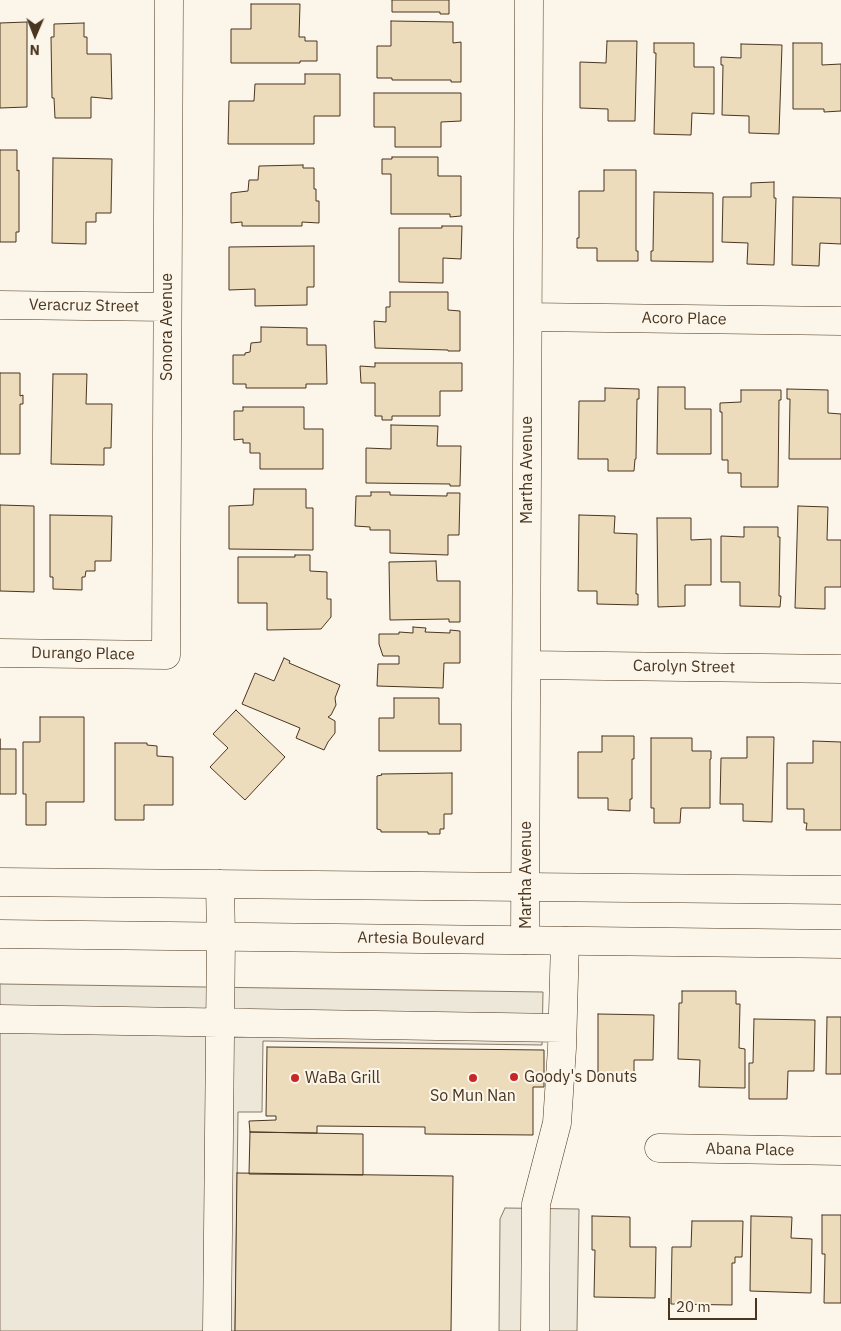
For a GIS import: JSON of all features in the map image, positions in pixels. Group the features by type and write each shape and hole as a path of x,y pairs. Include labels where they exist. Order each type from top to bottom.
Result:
{"street":[{"name":"Sonora Avenue","path":"166,655 169,0"},
{"name":"Martha Avenue","path":"525,940 529,0"},
{"name":"Veracruz Street","path":"0,305 167,307"},
{"name":"Acoro Place","path":"528,317 841,321"},
{"name":"Durango Place","path":"0,653 166,655"},
{"name":"Carolyn Street","path":"526,666 841,669"},
{"path":"0,882 841,890"},
{"path":"217,1331 220,884"},
{"name":"Artesia Boulevard","path":"0,934 841,944"},
{"path":"535,1331 536,1204 557,1123 565,941"},
{"path":"0,1019 562,1028"},
{"name":"Abana Place","path":"660,1148 841,1152"}],"shaded area":[{"path":"0,984 543,992 542,1045 263,1041 262,1112 238,1112 235,1331 0,1331"},
{"path":"505,1208 579,1209 577,1331 499,1331 500,1219"}],"building":[{"path":"392,0 449,0 449,14 440,14 440,12 392,12"},
{"path":"251,4 300,4 299,37 305,37 305,41 317,41 317,61 300,61 300,63 231,63 231,29 251,29"},
{"path":"391,21 453,22 453,43 461,42 461,82 451,82 451,80 392,80 392,78 377,78 377,46 391,46"},
{"path":"27,22 27,107 0,108 0,23"},
{"path":"84,23 84,37 87,37 87,54 111,54 112,99 91,97 91,118 55,118 54,98 52,98 51,37 54,37 54,24"},
{"path":"607,41 637,41 635,121 608,121 608,109 580,108 580,62 606,63"},
{"path":"654,43 694,43 694,67 714,67 714,114 692,113 691,135 654,134 656,53 654,53"},
{"path":"793,43 822,43 822,65 841,64 841,111 824,112 824,109 793,109"},
{"path":"741,44 782,45 779,134 749,133 749,116 722,115 723,65 721,65 721,57 741,58"},
{"path":"305,74 340,74 340,116 314,116 314,144 228,144 229,101 254,101 255,84 305,84"},
{"path":"374,93 461,93 461,121 441,122 441,147 395,147 395,127 374,127"},
{"path":"0,150 17,150 17,171 19,170 19,232 16,232 16,242 0,242"},
{"path":"392,157 438,157 438,176 461,176 461,216 450,217 450,214 391,214 391,174 382,174 382,159 392,159"},
{"path":"53,158 112,159 111,213 96,213 96,222 86,222 86,244 52,243"},
{"path":"303,165 303,168 314,168 314,189 316,189 316,201 319,201 319,223 302,222 302,226 242,226 242,222 231,223 231,193 248,191 249,180 258,180 259,166"},
{"path":"604,170 636,170 636,251 638,251 638,261 597,261 597,248 577,248 577,238 579,238 579,191 604,191"},
{"path":"774,182 774,198 776,198 774,265 747,264 748,243 722,242 723,197 751,197 751,183"},
{"path":"654,192 713,193 713,262 651,261 651,251 653,251"},
{"path":"793,197 841,198 841,244 820,243 819,266 792,265"},
{"path":"442,226 462,226 461,259 443,258 443,283 399,282 399,228 442,228"},
{"path":"314,246 314,287 307,287 307,305 255,306 255,289 229,290 229,247"},
{"path":"390,292 448,292 448,310 460,311 460,351 375,348 374,321 386,322 386,307 390,307"},
{"path":"261,327 307,328 307,345 326,345 327,384 306,384 306,388 246,388 246,384 233,384 233,355 245,355 245,353 250,352 251,343 261,342"},
{"path":"375,363 462,363 462,391 440,391 440,416 392,416 392,420 382,420 382,416 375,416 375,383 361,383 360,366 375,367"},
{"path":"0,373 20,373 20,396 23,395 23,404 20,404 20,454 0,454"},
{"path":"53,374 87,374 86,404 112,404 111,448 104,448 104,465 51,464"},
{"path":"658,387 685,387 685,409 711,409 711,454 657,454"},
{"path":"605,388 639,389 634,471 608,471 608,459 578,459 579,401 605,401"},
{"path":"787,389 828,390 828,413 841,414 841,459 789,459 790,399 787,399"},
{"path":"741,390 781,390 781,400 779,400 778,487 741,487 741,473 728,473 728,460 722,460 722,412 720,412 720,403 741,402"},
{"path":"243,407 304,407 304,429 323,429 323,469 260,469 260,453 250,453 250,443 243,443 243,439 234,440 234,411 243,411"},
{"path":"391,425 438,426 437,446 461,446 460,486 450,486 450,484 366,483 366,448 391,449"},
{"path":"254,489 306,489 306,508 313,508 313,550 229,549 229,506 253,505"},
{"path":"371,492 390,492 390,495 447,496 447,493 460,493 459,535 448,535 448,555 390,553 390,530 370,530 370,527 355,526 356,496 371,496"},
{"path":"0,505 34,506 34,592 0,591"},
{"path":"798,506 828,507 827,540 841,540 841,587 825,587 825,609 795,608"},
{"path":"50,515 112,516 111,561 95,561 95,571 86,571 85,577 82,577 82,590 53,589 53,577 50,577"},
{"path":"579,515 615,516 614,533 637,534 636,594 638,594 638,605 597,604 597,591 578,591"},
{"path":"657,518 691,518 691,540 711,539 711,585 685,585 685,606 658,607"},
{"path":"744,527 778,527 778,537 780,537 780,607 740,606 740,582 721,582 721,536 744,537"},
{"path":"295,555 310,555 310,571 327,572 327,599 331,599 331,617 321,629 267,630 267,603 238,603 238,557 295,557"},
{"path":"436,561 437,581 460,581 460,622 449,622 449,619 390,620 389,562"},
{"path":"413,627 426,628 425,632 450,633 450,630 460,631 460,663 444,663 443,688 377,686 378,664 399,664 399,656 383,656 379,644 379,634 413,633"},
{"path":"284,658 290,661 289,663 340,685 335,698 336,705 328,717 335,721 335,733 324,750 296,738 300,728 242,704 255,673 274,681"},
{"path":"394,698 439,698 439,724 461,724 461,751 379,751 379,718 394,718"},
{"path":"236,710 285,757 245,800 210,767 228,748 213,734"},
{"path":"40,717 84,717 84,802 46,802 46,825 26,825 26,794 23,794 23,742 40,742"},
{"path":"602,736 634,736 630,811 608,810 608,798 578,798 578,752 602,752"},
{"path":"747,737 774,737 772,822 743,821 743,804 720,804 721,758 747,758"},
{"path":"651,738 692,738 692,751 711,751 710,808 681,808 680,823 654,823 654,808 651,808"},
{"path":"813,741 841,742 841,830 806,830 807,823 804,823 804,809 787,809 787,763 813,763"},
{"path":"115,743 147,743 147,745 157,746 157,756 173,757 173,805 144,805 144,820 115,820"},
{"path":"0,749 16,749 16,794 0,794"},
{"path":"452,773 452,814 444,814 444,829 440,829 440,834 428,834 428,832 381,832 381,830 377,829 377,776 381,774"},
{"path":"682,991 736,991 736,1004 740,1004 739,1048 745,1049 745,1088 699,1087 700,1060 678,1059 679,1003 682,1003"},
{"path":"598,1014 654,1015 653,1060 634,1060 634,1078 598,1078"},
{"path":"827,1017 841,1017 841,1074 826,1074"},
{"path":"754,1019 815,1020 814,1071 788,1071 787,1099 749,1099 749,1063 753,1063"},
{"path":"267,1047 544,1050 544,1087 533,1087 533,1135 425,1134 425,1127 317,1126 317,1133 250,1132 249,1121 276,1120 276,1116 266,1116"},
{"path":"250,1132 363,1134 363,1175 249,1174"},
{"path":"237,1173 453,1176 451,1331 235,1331"},
{"path":"822,1215 841,1215 841,1303 824,1303 825,1254 822,1254"},
{"path":"592,1216 630,1217 630,1247 656,1247 655,1298 594,1297 595,1250 592,1250"},
{"path":"751,1216 792,1217 791,1238 812,1239 811,1293 750,1291"},
{"path":"692,1221 743,1221 742,1257 735,1257 735,1263 732,1263 732,1305 671,1304 672,1247 691,1247"}],"place":[{"name":"Goody's Donuts","path":"514,1077"},
{"name":"WaBa Grill","path":"295,1078"},
{"name":"So Mun Nan","path":"473,1078"}]}
